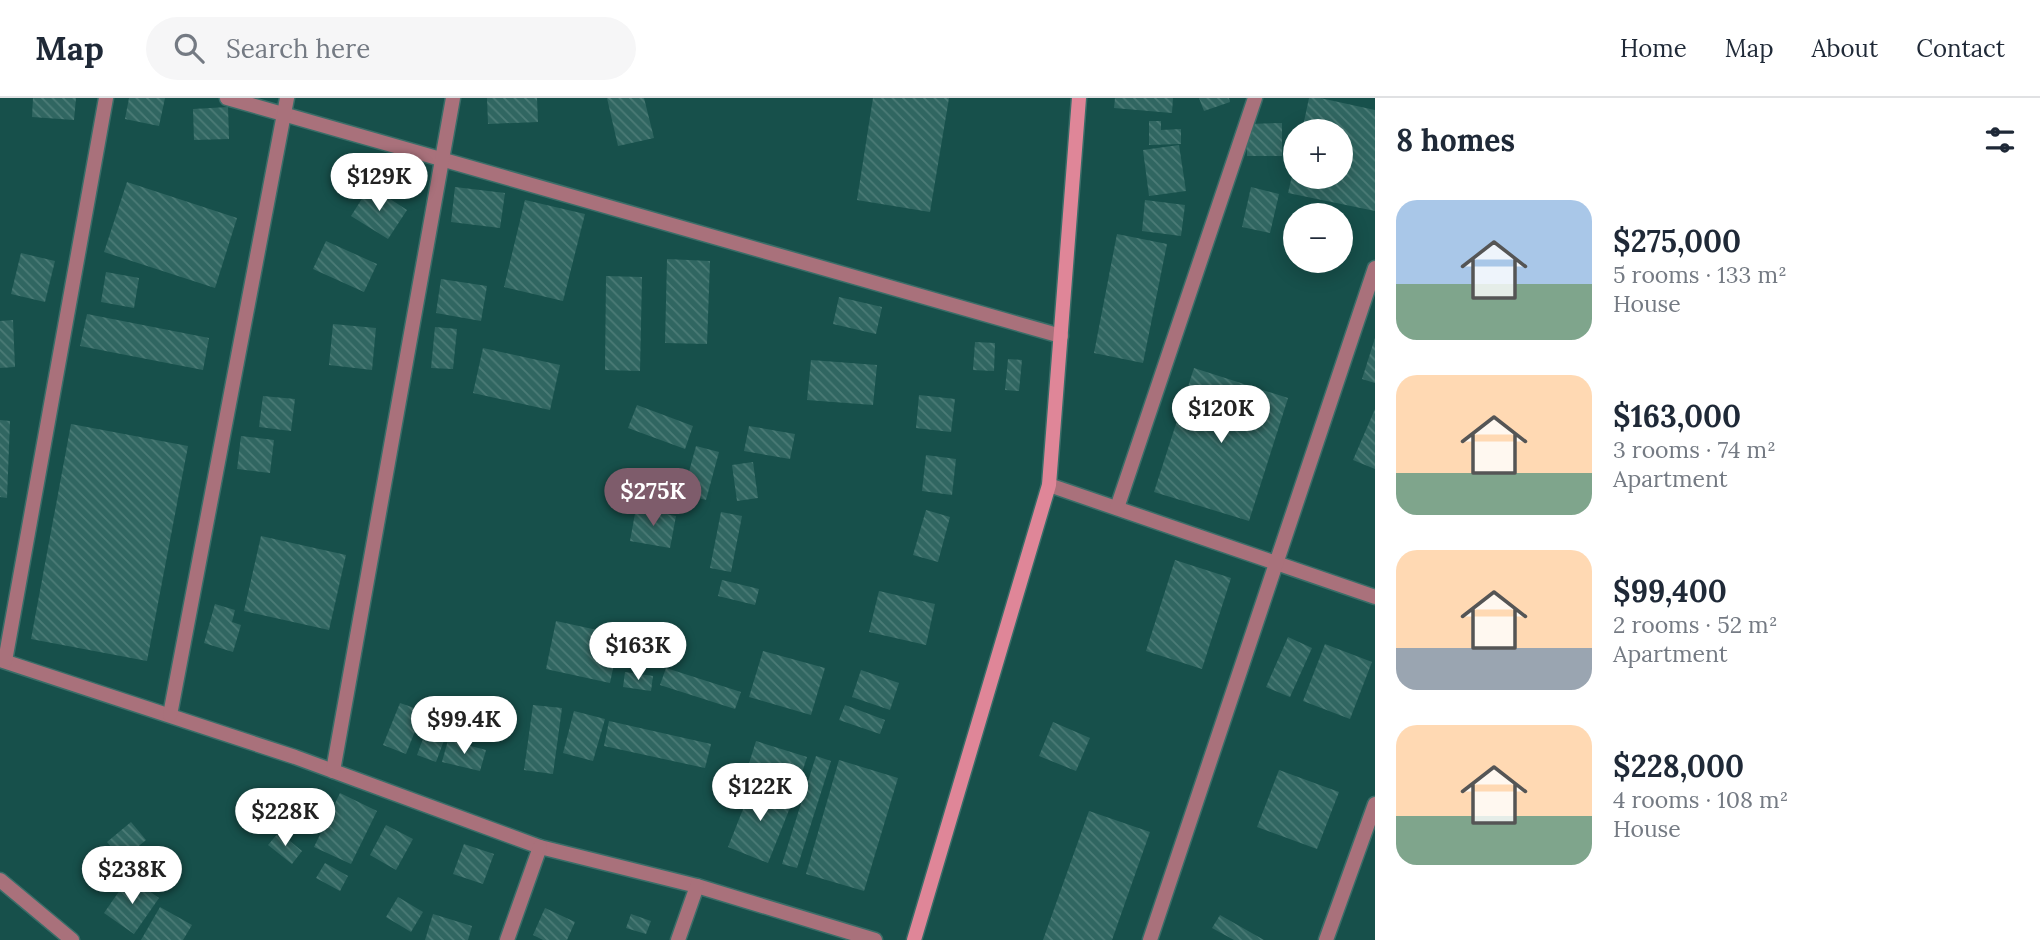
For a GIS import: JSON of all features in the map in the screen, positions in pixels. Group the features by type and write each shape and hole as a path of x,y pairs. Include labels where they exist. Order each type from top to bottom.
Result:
{"main road":[{"path":"914,940 1049,485 1079,98"}],"street":[{"path":"106,98 2,661 333,771 540,847 696,886 875,940"},
{"path":"227,98 285,105 442,158 1061,336"},
{"path":"333,771 453,98"},
{"path":"1117,508 1255,98"},
{"path":"170,715 285,105"},
{"path":"1150,940 1375,268"},
{"path":"1049,485 1375,597"},
{"path":"1326,940 1375,804"},
{"path":"508,940 540,847"},
{"path":"0,880 72,940"},
{"path":"678,940 696,886"}],"building":[{"path":"33,98 76,98 74,120 32,117"},
{"path":"129,98 165,98 159,126 125,119"},
{"path":"487,98 537,98 538,122 488,124"},
{"path":"607,98 644,98 654,138 618,146"},
{"path":"873,98 949,98 930,212 857,200"},
{"path":"1115,98 1173,98 1172,113 1114,108"},
{"path":"1199,98 1229,98 1230,102 1204,111"},
{"path":"1309,98 1375,110 1375,211 1353,206 1353,203 1336,203 1288,193 1289,189 1353,189 1353,119 1305,119"},
{"path":"228,107 229,139 194,140 193,109"},
{"path":"1149,121 1161,121 1161,130 1181,129 1181,144 1149,145"},
{"path":"1282,123 1282,156 1247,156 1247,124"},
{"path":"1179,145 1186,191 1149,196 1143,150"},
{"path":"127,182 237,218 215,288 104,252"},
{"path":"370,186 407,210 388,239 351,216"},
{"path":"455,187 505,193 500,228 451,222"},
{"path":"1251,187 1279,194 1270,233 1242,227"},
{"path":"525,200 585,214 563,301 504,287"},
{"path":"1145,200 1185,205 1181,236 1142,231"},
{"path":"1117,234 1167,244 1143,363 1094,353"},
{"path":"326,241 377,264 364,292 313,269"},
{"path":"21,253 55,261 45,302 11,294"},
{"path":"667,259 710,261 707,344 665,343"},
{"path":"106,272 139,278 134,308 101,302"},
{"path":"606,276 642,277 640,371 605,370"},
{"path":"441,279 487,286 481,321 436,313"},
{"path":"839,297 882,307 876,334 833,324"},
{"path":"87,314 209,338 203,370 80,346"},
{"path":"13,320 15,367 0,368 0,321"},
{"path":"333,324 376,328 372,370 329,365"},
{"path":"435,327 457,329 453,369 431,368"},
{"path":"1375,338 1375,383 1362,379"},
{"path":"975,342 995,343 994,371 973,370"},
{"path":"483,348 560,365 550,410 473,393"},
{"path":"1008,359 1022,360 1019,391 1005,390"},
{"path":"811,360 877,365 873,405 807,400"},
{"path":"1194,368 1288,398 1249,521 1154,492"},
{"path":"919,395 955,399 951,432 916,428"},
{"path":"263,396 295,399 291,431 259,427"},
{"path":"637,405 693,426 685,449 628,428"},
{"path":"1375,409 1375,469 1353,460"},
{"path":"0,420 10,421 7,498 0,497"},
{"path":"71,424 188,446 147,661 31,639"},
{"path":"749,426 795,434 790,459 744,451"},
{"path":"241,436 274,440 270,473 237,469"},
{"path":"696,446 719,452 706,500 683,494"},
{"path":"926,455 956,459 952,495 922,491"},
{"path":"753,462 758,498 737,501 732,465"},
{"path":"636,508 676,516 670,548 630,541"},
{"path":"926,510 950,517 938,562 913,555"},
{"path":"721,512 742,516 731,572 710,568"},
{"path":"261,536 346,555 329,630 244,611"},
{"path":"1175,560 1231,578 1202,669 1146,651"},
{"path":"722,580 759,589 755,605 718,596"},
{"path":"879,591 935,604 926,645 869,632"},
{"path":"215,604 235,610 232,622 241,625 233,652 204,643"},
{"path":"556,621 620,635 610,683 546,669"},
{"path":"1288,637 1312,648 1290,697 1266,687"},
{"path":"1325,644 1372,662 1350,719 1303,701"},
{"path":"763,651 825,668 811,715 749,697"},
{"path":"666,668 741,692 735,709 660,685"},
{"path":"861,670 899,683 890,710 852,697"},
{"path":"625,672 653,676 651,691 623,687"},
{"path":"400,703 423,711 406,754 383,745"},
{"path":"533,705 562,708 553,774 524,770"},
{"path":"845,705 885,720 880,734 839,720"},
{"path":"574,711 605,719 593,761 563,753"},
{"path":"430,720 449,727 436,762 417,755"},
{"path":"609,721 711,744 705,768 604,746"},
{"path":"1053,722 1090,738 1076,771 1039,756"},
{"path":"448,740 486,750 480,771 442,762"},
{"path":"756,741 807,757 797,788 746,773"},
{"path":"816,756 831,761 797,868 782,864"},
{"path":"839,760 898,778 864,891 806,874"},
{"path":"1279,770 1339,792 1317,849 1257,827"},
{"path":"753,784 793,800 768,863 728,847"},
{"path":"340,793 377,811 351,864 314,847"},
{"path":"1089,811 1150,832 1112,940 1043,940"},
{"path":"131,822 146,840 122,860 107,842"},
{"path":"386,825 413,839 396,870 370,855"},
{"path":"279,832 302,851 292,864 268,845"},
{"path":"464,844 494,854 483,884 453,874"},
{"path":"325,863 348,876 340,891 316,878"},
{"path":"129,877 159,898 134,934 104,913"},
{"path":"398,897 423,912 411,932 386,917"},
{"path":"160,907 192,925 183,940 141,940"},
{"path":"545,908 575,922 567,940 543,940 533,935"},
{"path":"433,914 472,926 468,940 425,940"},
{"path":"631,914 651,921 646,934 626,928"},
{"path":"1220,915 1264,940 1234,940 1212,928"}]}
